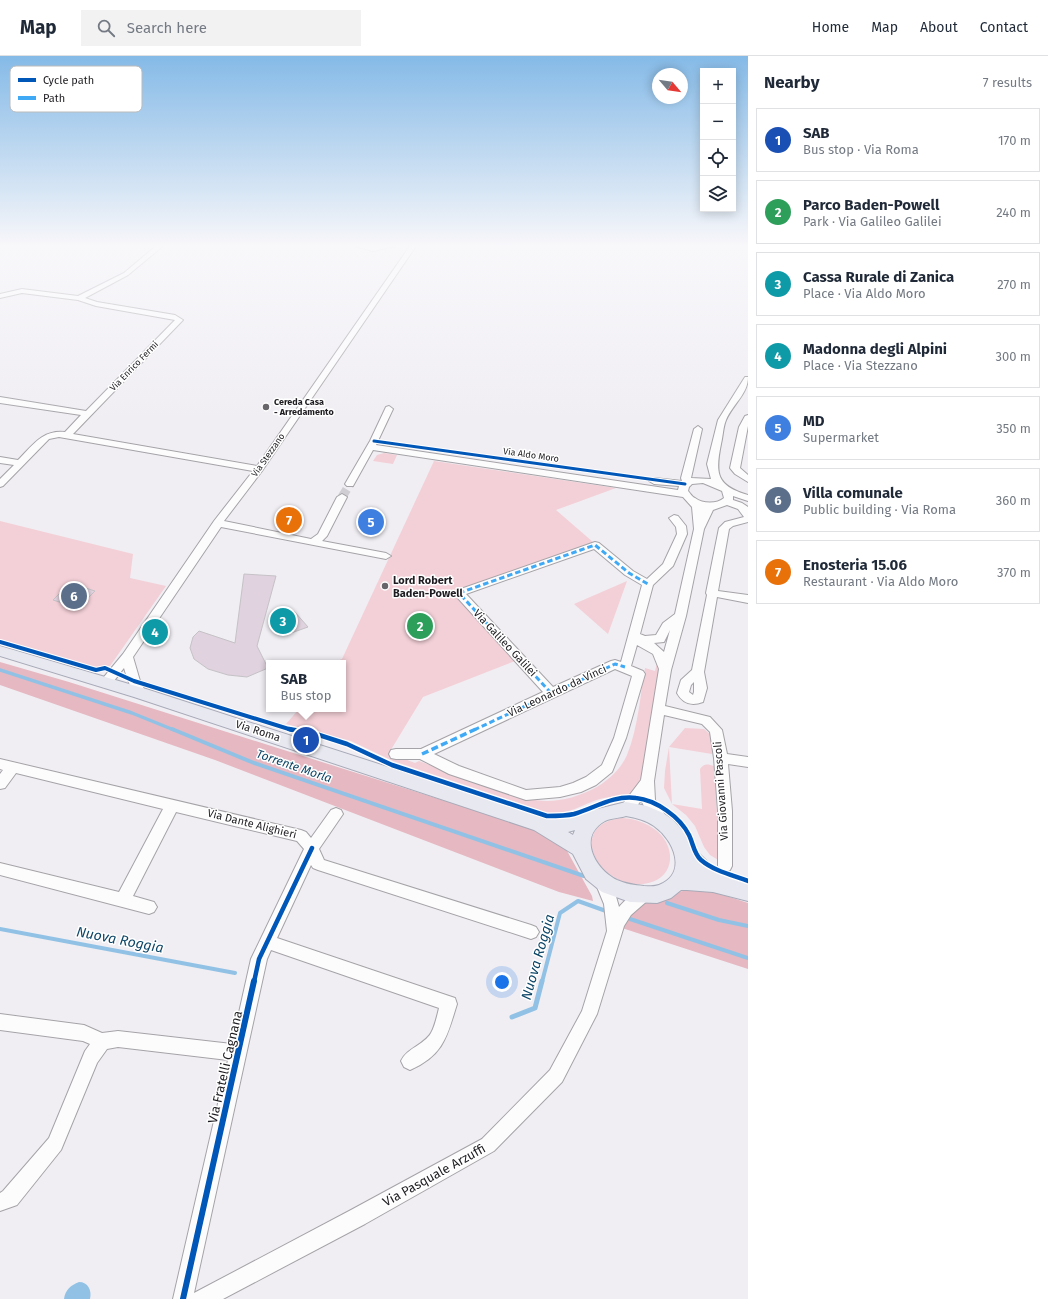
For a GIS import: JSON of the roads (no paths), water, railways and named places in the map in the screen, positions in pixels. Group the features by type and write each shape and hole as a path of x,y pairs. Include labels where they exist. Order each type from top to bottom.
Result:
{"main road":[{"name":"Via Roma","path":"0,652 140,694 537,823 581,848"},
{"name":"Via Roma","path":"537,823 565,825 592,819 601,813 613,810 626,809 639,811 664,823 677,837 685,853 707,874 724,875 748,892"},
{"path":"592,819 585,828 581,838 581,848 584,860 591,872 614,890 642,896 656,895 668,890 678,882 684,874 686,863 685,853"},
{"name":"Via Roma","path":"678,882 691,882 724,875"}],"street":[{"name":"Via Enrico Fermi","path":"67,435 179,320 175,317 96,304"},
{"name":"Via Stezzano","path":"105,683 127,657 218,523 259,469 373,304"},
{"path":"687,490 703,476 712,464 722,420 748,379"},
{"path":"0,400 88,414"},
{"path":"350,484 372,444 388,409"},
{"path":"748,418 743,427 735,468 748,479"},
{"path":"698,429 686,478 687,490 697,508 699,528"},
{"path":"0,484 49,435 67,435 259,469"},
{"name":"Via Aldo Moro","path":"372,444 687,490 704,505 728,501"},
{"path":"0,460 20,463"},
{"path":"712,464 715,478 728,494 728,501"},
{"path":"698,480 710,481 721,486"},
{"path":"664,823 648,800 647,781 665,670 680,616 699,528 710,508 748,492"},
{"path":"313,542 322,536 342,498"},
{"path":"728,501 748,498"},
{"path":"728,501 748,504"},
{"path":"698,672 724,528 729,524 748,517 746,510 741,506 728,501"},
{"path":"624,667 648,584 668,566 682,534 681,526 674,518"},
{"path":"218,523 386,556"},
{"name":"Via Galileo Galilei","path":"551,693 459,593 594,545 629,573 648,584"},
{"path":"712,593 748,599"},
{"path":"633,638 644,640 660,639 667,626 680,616"},
{"path":"633,638 653,646 661,655 665,670"},
{"path":"127,657 134,681 140,694"},
{"name":"Via Leonardo da Vinci","path":"396,754 422,754 615,664 639,674 620,738 607,768 591,781 576,788 560,792 526,795 454,770 422,754"},
{"name":"Via Giovanni Pascoli","path":"659,709 706,720 716,730 721,758 725,812 724,875"},
{"path":"721,758 748,762"},
{"path":"0,784 6,765"},
{"name":"Via Dante Alighieri","path":"6,765 301,836 312,848 318,864 531,932"},
{"path":"626,809 647,781"},
{"path":"123,900 172,805"},
{"name":"Via Fratelli Cagnana","path":"182,1299 239,1053 259,959 312,848 336,814"},
{"path":"0,869 149,906"},
{"name":"Via Pasquale Arzuffi","path":"602,882 608,893 612,907 612,936"},
{"name":"Via Pasquale Arzuffi","path":"202,1299 358,1217 488,1145 556,1076 589,1014 617,923 626,910 642,896"},
{"path":"268,942 449,1004 438,1038 410,1061"},
{"path":"0,1022 84,1034 102,1041 118,1039 239,1053"},
{"path":"0,1202 10,1198 55,1144 91,1057 102,1041"}],"water":[{"path":"79,1282 85,1283 89,1287 90,1299 64,1299 69,1288"}],"waterway":[{"name":"Torrente Morla","path":"0,670 132,713 174,730"},
{"name":"Torrente Morla","path":"172,729 254,763 584,876"},
{"name":"Nuova Roggia","path":"542,982 560,913 578,901 606,911"},
{"name":"Torrente Morla","path":"667,903 719,920 748,926"},
{"name":"Nuova Roggia","path":"630,919 748,958"},
{"name":"Nuova Roggia","path":"0,929 235,973"},
{"name":"Nuova Roggia","path":"512,1017 535,1008 542,981"}],"tunnel":[{"path":"342,497 350,484"}],"place":[{"name":"Cereda Casa - Arredamento","path":"266,407"},
{"name":"Enosteria 15.06","path":"289,520"},
{"name":"MD","path":"371,522"},
{"name":"Lord Robert Baden-Powell","path":"385,586"},
{"name":"Villa comunale","path":"74,596"},
{"name":"Cassa Rurale di Zanica","path":"283,621"},
{"name":"Parco Baden-Powell","path":"420,626"},
{"name":"Madonna degli Alpini","path":"155,632"},
{"name":"SAB","path":"306,740"}]}
